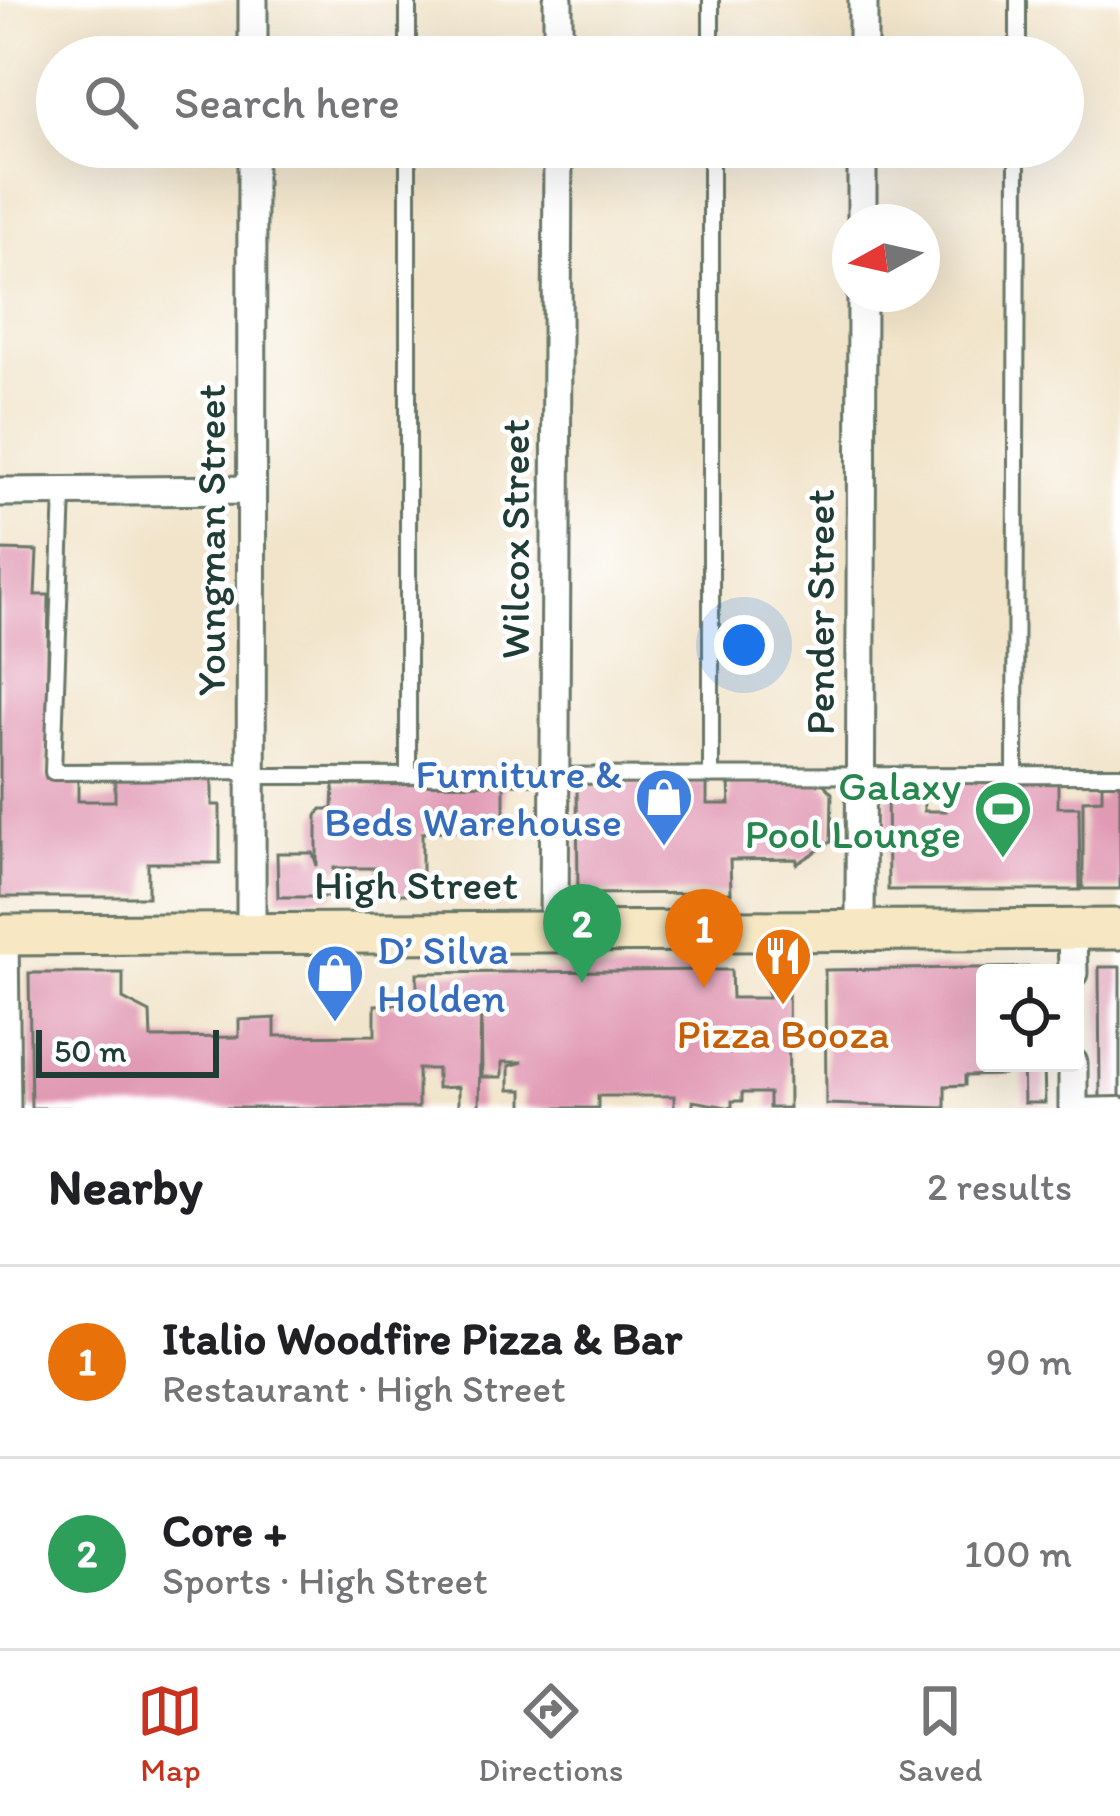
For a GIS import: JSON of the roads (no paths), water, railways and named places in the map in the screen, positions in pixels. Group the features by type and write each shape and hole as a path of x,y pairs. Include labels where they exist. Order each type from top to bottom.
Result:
{"main road":[{"name":"High Street","path":"2,935 1120,929"}],"street":[{"path":"253,0 253,36"},
{"path":"558,0 558,36"},
{"path":"863,0 863,36"},
{"name":"Youngman Street","path":"251,933 252,168"},
{"name":"Wilcox Street","path":"554,932 558,168"},
{"path":"862,168 862,204"},
{"name":"Pender Street","path":"860,930 862,312"},
{"path":"0,492 251,490"},
{"path":"1072,930 1072,964"},
{"path":"2,935 5,1108"},
{"path":"1073,1072 1073,1107"}],"lane":[{"path":"408,0 408,36"},
{"path":"711,0 711,36"},
{"path":"1018,0 1018,36"},
{"path":"408,168 408,776"},
{"path":"711,168 711,776"},
{"path":"1016,776 1017,168"},
{"path":"63,493 53,772 1120,775"},
{"path":"1073,1107 1120,1105"}],"place":[{"name":"Furniture & Beds Warehouse","path":"664,848"},
{"name":"Galaxy Pool Lounge","path":"1003,860"},
{"name":"Core +","path":"582,983"},
{"name":"Italio Woodfire Pizza & Bar","path":"704,988"},
{"name":"Pizza Booza","path":"783,1007"},
{"name":"D’ Silva Holden","path":"335,1024"}]}
